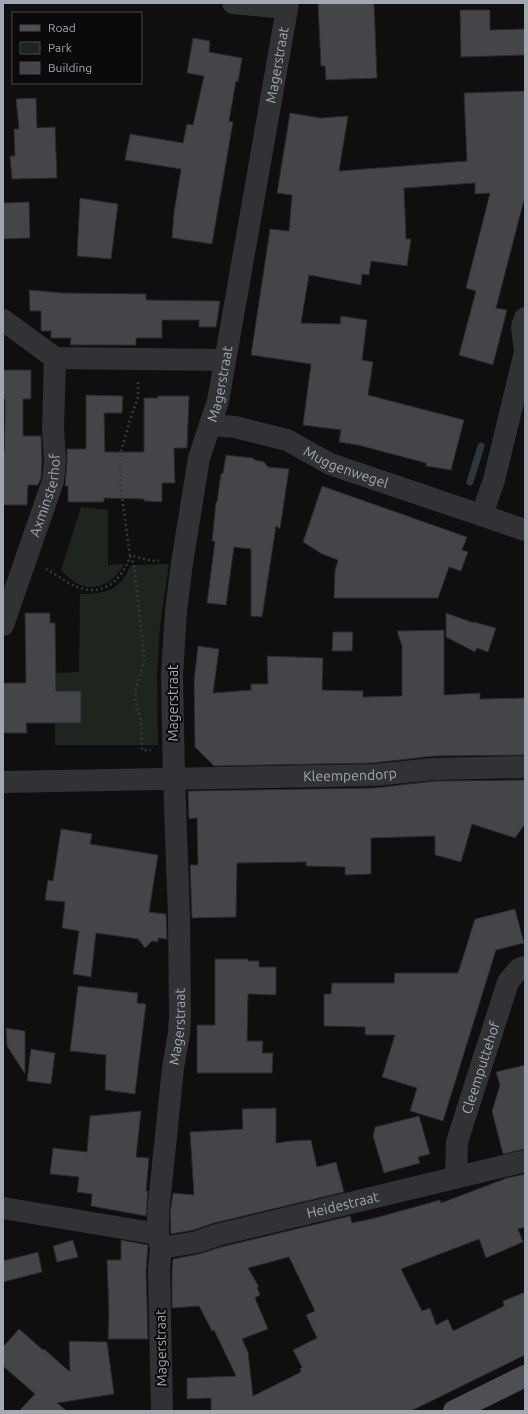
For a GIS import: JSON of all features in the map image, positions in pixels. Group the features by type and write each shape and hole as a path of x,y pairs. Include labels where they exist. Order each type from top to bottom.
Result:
{"main road":[{"path":"454,1411 525,1376"}],"street":[{"path":"233,3 288,5"},
{"name":"Magerstraat","path":"162,1411 158,1213 173,1068 180,1033 180,916 174,779 172,674 176,611 182,563 200,458 218,401 288,5"},
{"path":"482,515 494,480 525,352 522,327 525,318"},
{"path":"3,320 55,358 225,360"},
{"name":"Axminsterhof","path":"3,625 52,481 55,461 53,429 55,358"},
{"name":"Muggenwegel","path":"210,425 235,427 287,440 330,464 525,530"},
{"name":"Kleempendorp","path":"174,779 374,776 434,769 525,767"},
{"path":"7,783 174,779"},
{"name":"Cleemputtehof","path":"456,1176 457,1142 508,982 519,969 525,967"},
{"name":"Heidestraat","path":"3,1208 159,1241 197,1242 217,1235 456,1176 525,1161"}],"path":[{"path":"137,359 138,397 120,455 121,490 130,555 134,565 144,654 144,661 135,698 141,721 142,745"},
{"path":"26,558 74,586 95,590 107,587 117,579 126,567 130,555"},
{"path":"130,555 147,560 182,563"}],"green space":[{"path":"81,507 108,510 108,565 124,564 116,576 105,584 99,586 92,587 78,584 71,580 61,570"},
{"path":"169,564 160,626 157,674 158,745 55,745 55,673 79,672 80,594 104,592 117,586 122,581 130,566"}],"building":[{"path":"318,3 374,3 377,78 326,80 325,66 321,66"},
{"path":"460,10 490,10 490,30 525,29 525,55 461,57"},
{"path":"193,38 210,41 209,52 242,58 238,82 236,81 229,121 233,122 212,244 172,238 174,213 181,169 125,160 130,134 183,143 187,124 193,125 204,76 187,73"},
{"path":"525,91 525,196 496,308 507,310 493,365 459,355 476,291 466,288 490,193 475,194 475,183 404,188 406,239 411,239 407,266 371,261 369,275 362,274 361,285 309,275 301,323 340,324 341,316 367,320 362,360 373,362 368,395 464,420 451,470 426,466 426,463 358,445 339,442 341,430 303,425 311,364 251,355 270,229 289,231 292,195 277,193 290,113 321,118 348,116 339,171 467,161 464,93"},
{"path":"36,98 37,128 55,127 57,178 12,179 10,156 15,156 14,129 19,129 16,99"},
{"path":"80,198 118,204 111,259 77,256"},
{"path":"29,202 30,238 3,239 3,203"},
{"path":"29,290 63,293 146,294 146,300 220,301 216,327 199,327 199,320 162,320 162,338 136,338 136,345 70,345 71,338 51,338 51,331 41,331 41,311 30,311"},
{"path":"3,370 31,370 31,399 23,399 23,436 41,436 42,461 41,478 38,485 28,485 27,505 3,505 5,399 3,399"},
{"path":"86,395 123,396 122,413 104,413 105,452 144,452 144,398 158,398 158,396 189,396 187,448 174,448 175,483 162,483 162,502 144,501 144,499 104,498 104,502 68,502 68,486 65,486 67,449 86,449"},
{"path":"226,455 253,458 264,462 268,467 289,469 280,529 276,526 262,617 251,616 251,549 234,547 226,605 207,603 215,541 212,541 216,502"},
{"path":"322,486 467,537 462,550 468,552 461,571 449,567 438,598 334,598 335,570 338,560 322,554 303,542"},
{"path":"25,613 50,613 50,623 55,623 56,691 81,691 81,723 26,723 27,733 3,733 3,683 26,683"},
{"path":"446,613 474,623 496,628 488,652 477,648 475,652 446,637"},
{"path":"444,630 444,695 480,693 480,699 525,698 525,755 434,756 373,763 214,766 195,747 194,681 198,646 219,649 213,693 251,690 251,684 268,684 267,656 323,658 322,690 363,691 363,697 402,696 402,646 397,631"},
{"path":"333,632 353,632 352,651 332,651"},
{"path":"525,780 525,824 515,838 472,824 461,862 435,855 435,836 371,838 371,874 345,875 345,867 306,866 306,862 237,863 236,917 192,918 190,865 198,865 197,818 189,819 188,791 374,788 435,781"},
{"path":"61,829 92,834 90,844 158,855 149,912 166,914 167,939 158,938 158,942 152,941 145,948 138,939 96,933 91,977 73,974 79,931 62,928 65,902 45,900 48,880 53,881"},
{"path":"515,909 524,943 496,950 443,1121 410,1111 417,1088 382,1077 395,1035 365,1035 365,1027 324,1026 324,994 331,994 332,983 394,983 395,973 458,973 475,919"},
{"path":"215,959 248,959 248,961 259,961 259,967 276,967 276,995 248,994 247,1041 263,1041 262,1053 273,1053 272,1073 197,1073 197,1025 215,1025"},
{"path":"78,986 138,993 137,1003 146,1004 135,1094 105,1090 106,1055 70,1051"},
{"path":"6,1028 25,1031 25,1074 7,1046"},
{"path":"31,1049 55,1053 51,1084 27,1081"},
{"path":"525,1065 525,1149 503,1154 492,1111 500,1085 496,1072"},
{"path":"276,1108 276,1143 311,1140 317,1167 336,1162 344,1192 214,1223 194,1230 171,1234 170,1214 173,1193 194,1195 190,1132 243,1129 242,1109"},
{"path":"141,1111 136,1157 149,1158 146,1191 148,1191 146,1216 91,1206 92,1194 77,1192 79,1177 50,1174 53,1148 87,1152 90,1116"},
{"path":"419,1116 430,1154 418,1157 420,1163 384,1173 373,1136 375,1127"},
{"path":"525,1174 525,1227 518,1229 523,1242 486,1258 479,1239 401,1269 422,1311 430,1308 436,1325 448,1319 453,1331 504,1306 503,1301 525,1292 525,1355 411,1411 211,1411 211,1398 187,1399 187,1378 236,1376 214,1330 212,1331 199,1306 172,1308 173,1259 199,1254 221,1247 350,1216 352,1223 440,1200 441,1203 507,1178","holes":["289,1257 315,1311 306,1315 317,1338 293,1350 302,1367 300,1369 301,1372 253,1396 248,1352 242,1339 268,1329 255,1298 260,1295 257,1287 259,1287 248,1268"]},
{"path":"73,1240 78,1257 57,1262 53,1246"},
{"path":"121,1240 148,1245 146,1270 148,1339 108,1339 109,1313 107,1260 121,1260"},
{"path":"38,1252 42,1272 3,1282 3,1261"},
{"path":"19,1329 70,1372 69,1341 107,1342 114,1394 57,1403 67,1411 19,1411 35,1394 3,1366 3,1347"}],"waterway":[{"path":"470,482 481,446"}]}
